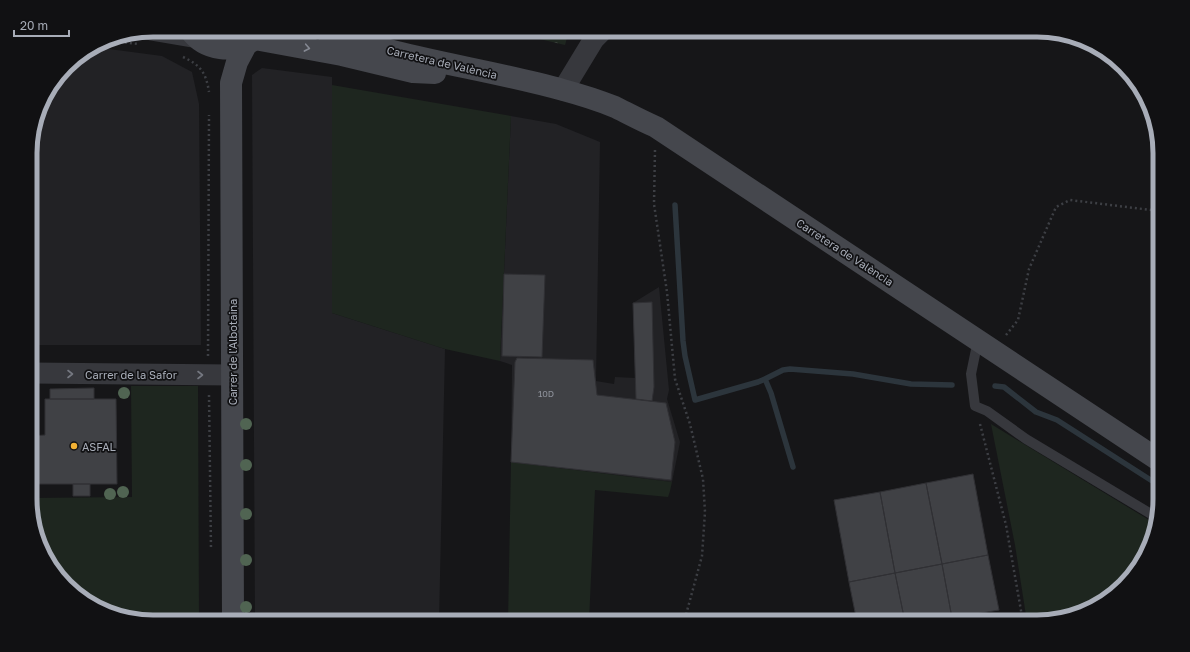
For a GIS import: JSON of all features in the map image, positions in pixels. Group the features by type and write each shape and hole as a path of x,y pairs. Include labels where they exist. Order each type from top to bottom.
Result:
{"street":[{"name":"Carretera de València","path":"343,37 414,56 563,90 613,107 656,127 1153,456"},
{"path":"563,90 596,37"},
{"path":"147,38 201,38 227,49 234,48 255,38"},
{"name":"Carrer de l'Albotaina","path":"201,38 224,64 231,82"},
{"name":"Carretera de València","path":"255,38 342,55 413,72 514,79"},
{"name":"Carrer de l'Albotaina","path":"233,615 231,82 237,62 255,38"},
{"name":"Carrer de la Safor","path":"37,373 232,375"}],"lane":[{"path":"986,346 971,374 975,406 987,411 1026,439 1152,515"}],"path":[{"path":"121,42 147,38"},
{"path":"179,55 192,61 200,67 205,74 208,82 209,100"},
{"path":"209,114 208,375 211,550"},
{"path":"656,127 654,204 667,292 675,379 694,437 704,479 705,512 702,556 686,615"},
{"path":"986,346 1018,320 1029,269 1056,207 1070,200 1153,210"},
{"path":"975,406 1006,525 1022,615"}],"shaded area":[{"path":"103,48 162,56 192,72 199,104 201,345 37,345 37,145 41,123 49,101 56,88 76,66 88,56"},
{"path":"262,68 332,77 332,313 445,349 439,615 255,615 252,75"},
{"path":"511,116 556,124 600,142 596,381 614,384 615,377 635,378 633,303 659,287 669,390 667,399 680,442 672,482 511,462 512,365 500,361"}],"green space":[{"path":"218,37 234,37 232,38"},
{"path":"531,37 567,37 565,45"},
{"path":"332,85 511,116 500,361 445,349 332,313"},
{"path":"131,386 198,386 199,615 138,614 108,606 88,596 76,586 61,570 52,557 41,529 37,498 132,497"},
{"path":"991,424 1151,521 1141,551 1134,564 1124,576 1102,596 1075,609 1060,613 1026,615 1015,545"},
{"path":"511,462 672,482 668,497 595,490 589,615 508,615"}],"building":[{"path":"504,274 545,275 542,357 502,356"},
{"path":"652,302 654,387 652,401 636,399 633,303"},
{"path":"517,358 593,360 597,395 666,403 675,442 671,480 511,462 515,362"},
{"path":"94,388 94,399 50,399 50,389"},
{"name":"ASFAL","path":"45,399 116,399 117,484 37,484 37,436 45,435"},
{"path":"973,474 988,555 942,564 926,483"},
{"path":"926,483 942,564 895,573 880,492"},
{"path":"73,484 90,484 90,496 73,496"},
{"path":"880,492 895,573 849,582 834,500"},
{"path":"988,555 999,610 970,615 951,615 942,564"},
{"path":"942,564 951,615 904,615 895,573"},
{"path":"895,573 904,615 856,615 849,582"}],"waterway":[{"path":"675,205 683,341 695,400 765,379"},
{"path":"793,467 771,393 765,379 783,370 790,369 853,374 911,384 952,385"},
{"path":"995,386 1004,387 1036,412 1057,420 1153,482"}],"place":[{"name":"ASFAL","path":"74,446"}]}
